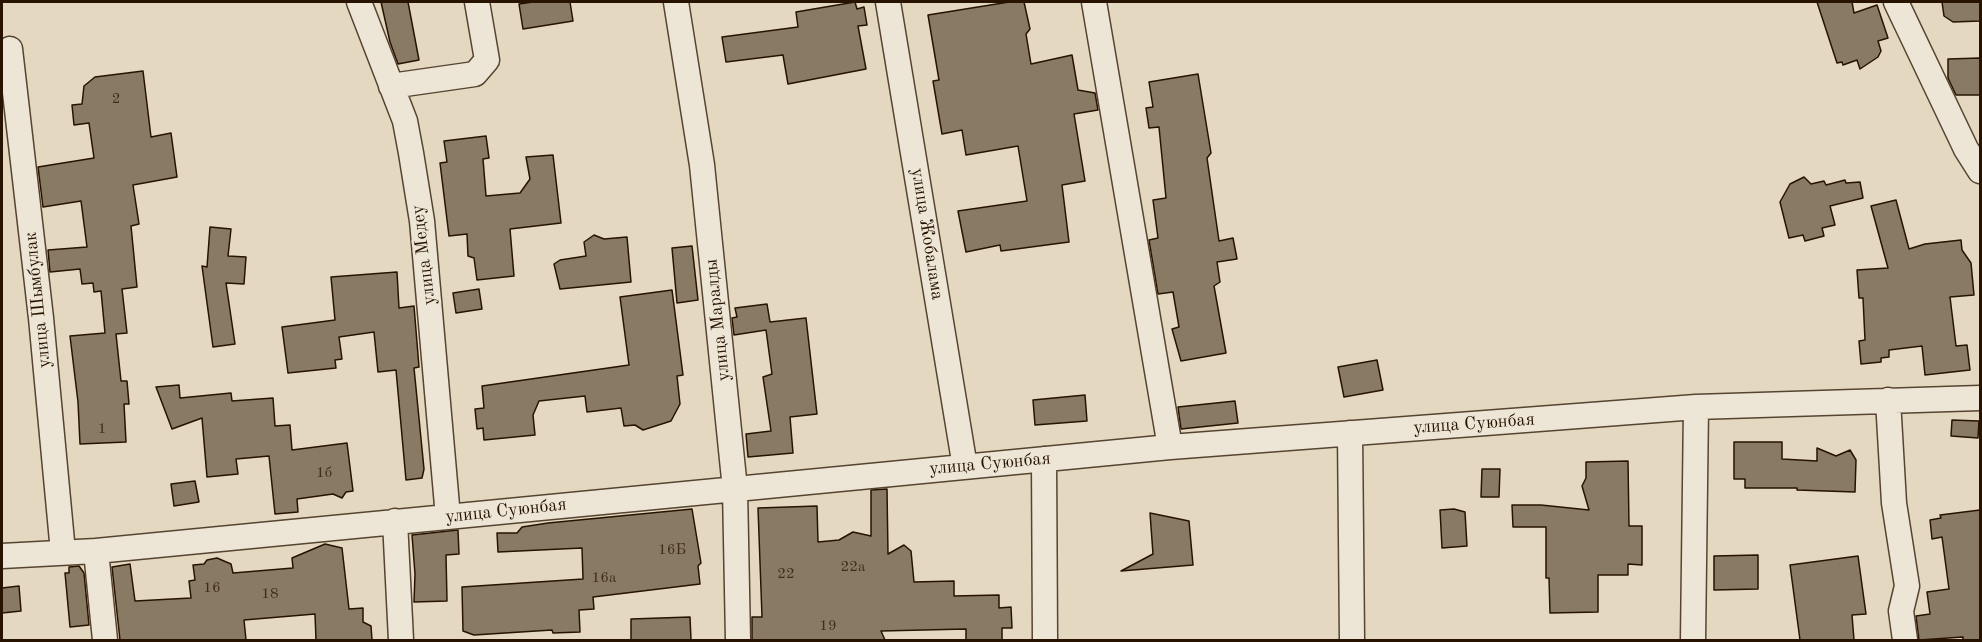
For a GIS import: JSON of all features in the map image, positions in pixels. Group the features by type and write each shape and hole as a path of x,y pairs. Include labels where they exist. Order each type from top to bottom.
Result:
{"street":[{"name":"улица Медеу","path":"359,2 405,121 422,221 448,517"},
{"path":"391,86 475,74 482,68 487,60 477,2"},
{"name":"улица Маралды","path":"676,2 702,165 735,489 738,640"},
{"name":"улица Жобалама","path":"888,2 965,467"},
{"path":"1094,2 1170,447"},
{"path":"1896,2 1965,149 1980,171"},
{"name":"улица Шымбулак","path":"10,49 41,318 63,552"},
{"name":"улица Суюнбая","path":"2,556 96,551 1170,447 1696,407 1980,398"},
{"path":"1888,400 1894,503 1907,586 1901,611 1905,640"},
{"path":"1693,640 1696,407"},
{"path":"1350,433 1352,640"},
{"path":"1044,459 1045,640"},
{"path":"395,521 401,640"},
{"path":"96,551 105,640"}],"building":[{"path":"381,2 408,2 419,60 398,64 390,42"},
{"path":"570,2 573,21 523,29 519,4"},
{"path":"855,2 857,9 864,7 867,25 858,26 866,69 788,84 783,55 726,62 722,37 798,27 796,12"},
{"path":"1009,2 1024,2 1030,29 1026,34 1031,64 1072,55 1078,90 1095,93 1098,110 1074,114 1085,181 1062,185 1069,242 1001,251 1000,245 966,252 958,211 1027,201 1018,146 966,155 962,130 942,134 933,81 939,80 928,15"},
{"path":"1817,2 1852,2 1854,13 1877,5 1888,38 1878,41 1881,51 1878,57 1860,69 1857,60 1843,65 1842,62 1837,63"},
{"path":"1942,2 1980,2 1980,21 1953,22 1944,16"},
{"path":"1980,58 1980,95 1956,95 1948,78 1948,59"},
{"path":"143,71 151,137 171,133 177,177 133,185 139,224 131,226 137,287 122,289 127,333 116,334 121,381 127,381 129,404 124,404 126,442 80,444 78,402 70,336 105,333 101,291 94,292 93,283 82,284 80,269 50,272 48,250 87,247 81,201 43,207 38,167 94,158 89,123 74,125 72,105 82,104 84,86 95,77"},
{"path":"1198,74 1211,153 1207,158 1219,241 1233,238 1237,259 1217,262 1220,282 1214,286 1226,353 1181,361 1172,329 1179,327 1173,292 1158,294 1149,240 1158,238 1153,200 1166,198 1159,127 1149,128 1146,108 1153,107 1149,82"},
{"path":"486,136 489,158 483,159 486,196 520,193 530,179 526,157 553,155 561,223 510,229 514,276 477,280 474,258 468,256 467,234 449,236 440,163 447,162 444,141"},
{"path":"1804,177 1811,184 1824,181 1826,185 1845,180 1846,183 1860,182 1863,198 1830,206 1835,225 1822,228 1824,236 1805,241 1803,235 1789,238 1780,202 1790,184"},
{"path":"1896,200 1909,249 1925,244 1961,240 1962,250 1971,263 1974,295 1950,297 1956,346 1967,345 1970,370 1925,375 1922,346 1889,350 1889,357 1881,358 1881,362 1861,364 1859,341 1865,340 1863,298 1859,298 1857,270 1888,268 1871,206"},
{"path":"210,227 231,229 228,256 246,257 244,284 226,283 235,344 213,347 202,266 207,267"},
{"path":"594,235 604,239 627,237 631,282 560,289 554,264 560,260 586,256 584,242"},
{"path":"692,246 698,300 677,303 672,248"},
{"path":"397,272 399,308 414,306 419,367 414,368 424,469 422,478 406,480 396,370 378,372 374,332 339,337 342,359 335,360 336,368 288,373 282,327 335,320 331,277"},
{"path":"479,289 482,309 456,313 453,293"},
{"path":"672,290 683,375 677,376 680,404 671,421 643,430 635,425 624,426 621,408 587,412 585,396 539,401 533,415 535,435 484,440 483,428 477,429 475,409 484,408 482,386 629,365 620,297"},
{"path":"767,304 770,322 806,318 817,414 790,417 793,453 748,457 746,434 771,431 763,377 772,374 766,330 734,335 732,318 737,317 735,308"},
{"path":"1377,360 1383,390 1344,397 1338,367"},
{"path":"179,385 180,398 231,393 232,401 273,398 275,426 290,425 292,450 347,443 353,491 346,492 342,498 333,494 297,499 298,512 275,514 269,456 236,459 238,474 207,477 202,418 172,429 156,387"},
{"path":"1085,395 1087,421 1035,425 1033,400"},
{"path":"1235,401 1238,423 1181,429 1178,407"},
{"path":"1952,420 1979,421 1978,438 1951,436"},
{"path":"1734,442 1782,442 1782,459 1817,461 1817,448 1836,456 1850,450 1856,460 1855,492 1797,490 1797,488 1745,488 1745,479 1734,479"},
{"path":"1628,461 1629,526 1642,526 1642,565 1628,564 1628,575 1598,575 1598,612 1550,613 1549,578 1546,578 1546,527 1513,527 1512,505 1541,505 1589,510 1582,486 1586,478 1586,462"},
{"path":"1482,469 1500,469 1499,497 1481,497"},
{"path":"195,481 199,502 174,506 171,484"},
{"path":"887,489 888,554 904,545 911,551 914,582 954,581 954,596 999,595 999,608 1011,607 1012,628 1002,628 1002,640 966,640 966,629 881,631 885,640 752,640 752,617 762,617 758,508 817,506 818,542 839,540 853,532 871,536 871,490"},
{"path":"692,509 701,563 698,566 700,584 593,597 594,609 579,610 580,632 553,633 552,630 474,635 463,631 462,587 583,579 582,548 498,552 497,533 517,533 522,527 548,523"},
{"path":"1454,509 1465,512 1467,546 1442,548 1440,510"},
{"path":"1980,510 1980,640 1963,640 1963,637 1919,640 1916,616 1930,614 1927,592 1949,589 1942,537 1932,539 1930,520 1941,518 1940,515"},
{"path":"1150,513 1189,521 1193,565 1121,571 1153,554"},
{"path":"458,530 459,554 446,555 447,601 414,602 415,574 412,535"},
{"path":"325,544 342,548 349,609 363,608 363,622 371,626 372,640 316,640 315,614 244,620 246,640 120,640 112,567 130,564 135,601 191,598 189,581 195,580 193,565 204,564 207,560 217,558 231,564 233,573 293,568 292,558"},
{"path":"1758,555 1758,589 1714,590 1714,556"},
{"path":"1858,556 1866,614 1852,615 1854,640 1800,640 1790,565"},
{"path":"79,566 84,573 89,625 70,627 65,573 69,573 69,567"},
{"path":"19,586 21,611 2,613 2,588"},
{"path":"690,617 691,640 631,640 631,619"}]}
